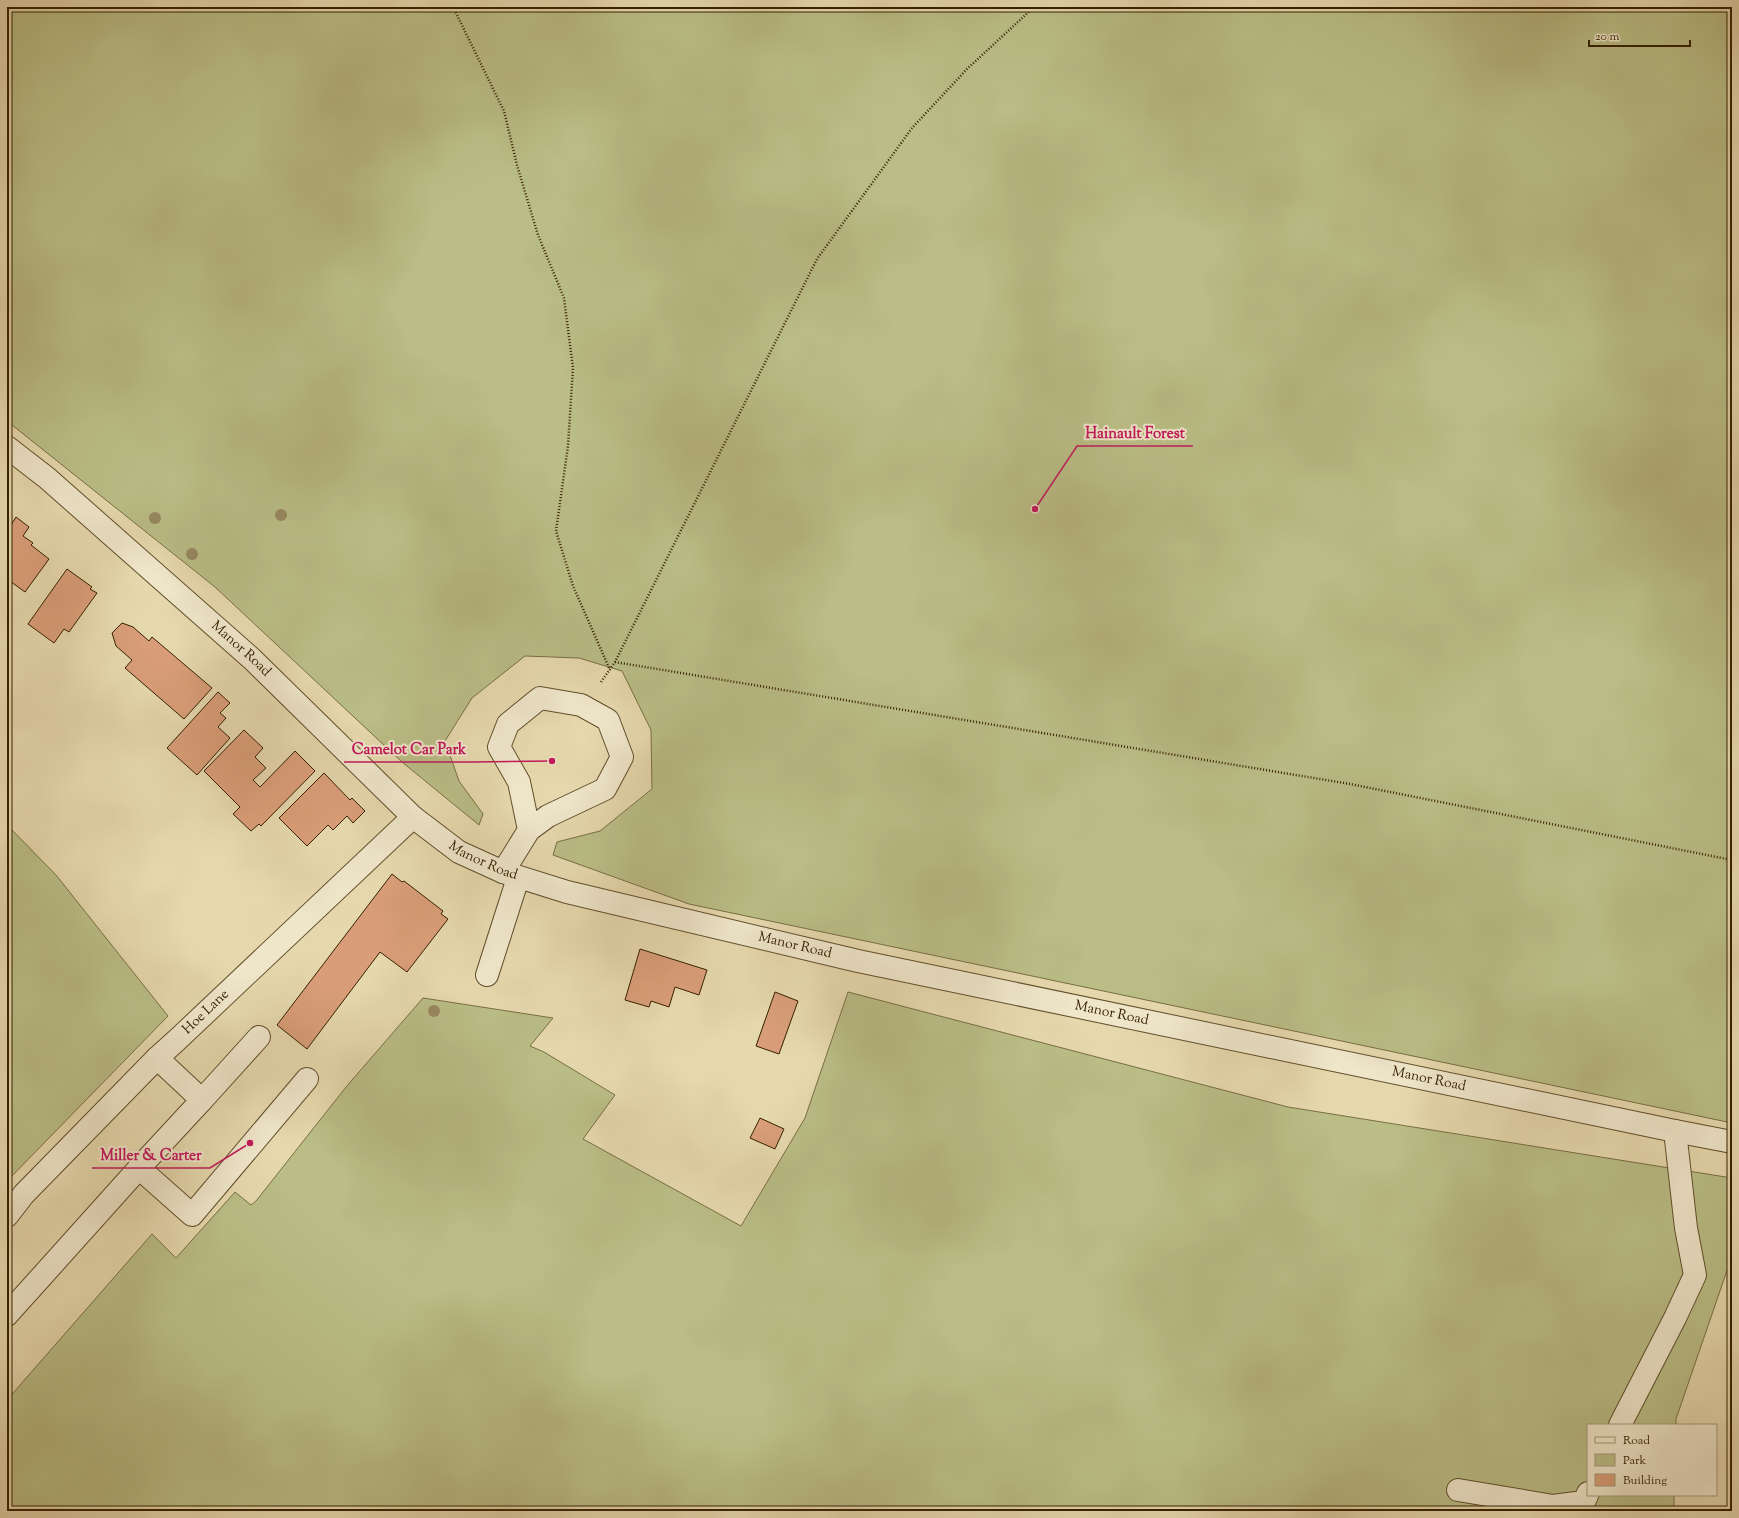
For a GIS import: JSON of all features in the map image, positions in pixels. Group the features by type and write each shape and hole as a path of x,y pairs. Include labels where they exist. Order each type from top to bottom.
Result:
{"street":[{"name":"Manor Road","path":"7,447 53,484 252,659 413,817 460,852 511,875 567,892 858,961 1675,1132 1732,1142"},
{"path":"487,975 511,875 529,830 548,816 605,789 622,757 608,720 581,705 540,698 508,724 499,748 519,782 529,830"},
{"name":"Hoe Lane","path":"7,1216 24,1194 157,1058 413,817"},
{"path":"7,1315 259,1037"},
{"path":"157,1058 202,1100"},
{"path":"139,1168 192,1215 306,1079"},
{"path":"1621,1424 1676,1318 1695,1275 1686,1228 1675,1132"},
{"path":"1458,1490 1553,1506 1584,1502 1587,1496"}],"path":[{"path":"454,7 504,111 517,165 538,235 564,298 573,368 568,446 556,531 573,586 610,671 817,259 912,128 966,69 1034,7"},
{"path":"615,662 1350,784 1732,860"}],"green space":[{"path":"7,7 1732,7 1732,1123 689,904 553,855 557,842 600,831 652,789 651,730 622,671 579,658 525,656 472,698 445,741 459,781 483,814 479,825 402,762 215,587 7,421"},
{"path":"7,825 56,875 168,1016 7,1181"},
{"path":"848,992 1288,1107 1732,1178 1732,1256 1676,1419 1676,1424 1587,1424 1587,1496 1674,1496 1674,1511 7,1511 7,1400 152,1234 176,1258 235,1192 251,1205 256,1201 346,1087 423,998 553,1018 530,1046 544,1052 615,1095 583,1139 741,1226 805,1118"}],"building":[{"path":"16,517 29,527 23,536 33,543 31,545 49,559 25,592 7,579 7,522 11,525"},
{"path":"67,569 92,587 90,589 97,593 69,632 64,629 54,643 28,624"},
{"path":"122,623 133,627 149,641 152,637 212,688 184,719 125,668 132,660 116,646 112,633"},
{"path":"218,692 230,703 220,713 226,718 218,727 230,738 197,775 167,748"},
{"path":"244,730 263,748 255,757 266,768 253,780 260,787 295,751 315,771 261,826 259,824 251,831 233,814 240,807 204,771"},
{"path":"324,773 350,800 352,798 365,811 353,823 347,816 333,830 328,825 307,846 279,818"},
{"path":"392,874 402,882 404,881 443,911 441,914 448,919 407,972 380,952 307,1049 277,1025"},
{"path":"640,949 707,970 699,995 675,987 669,1007 651,1001 649,1007 625,1000"},
{"path":"775,992 798,1001 779,1054 756,1046"},
{"path":"760,1118 784,1129 775,1149 750,1138"}],"place":[{"name":"Hainault Forest","path":"1035,509"},
{"name":"Camelot Car Park","path":"552,761"},
{"name":"Miller & Carter","path":"250,1143"}]}
